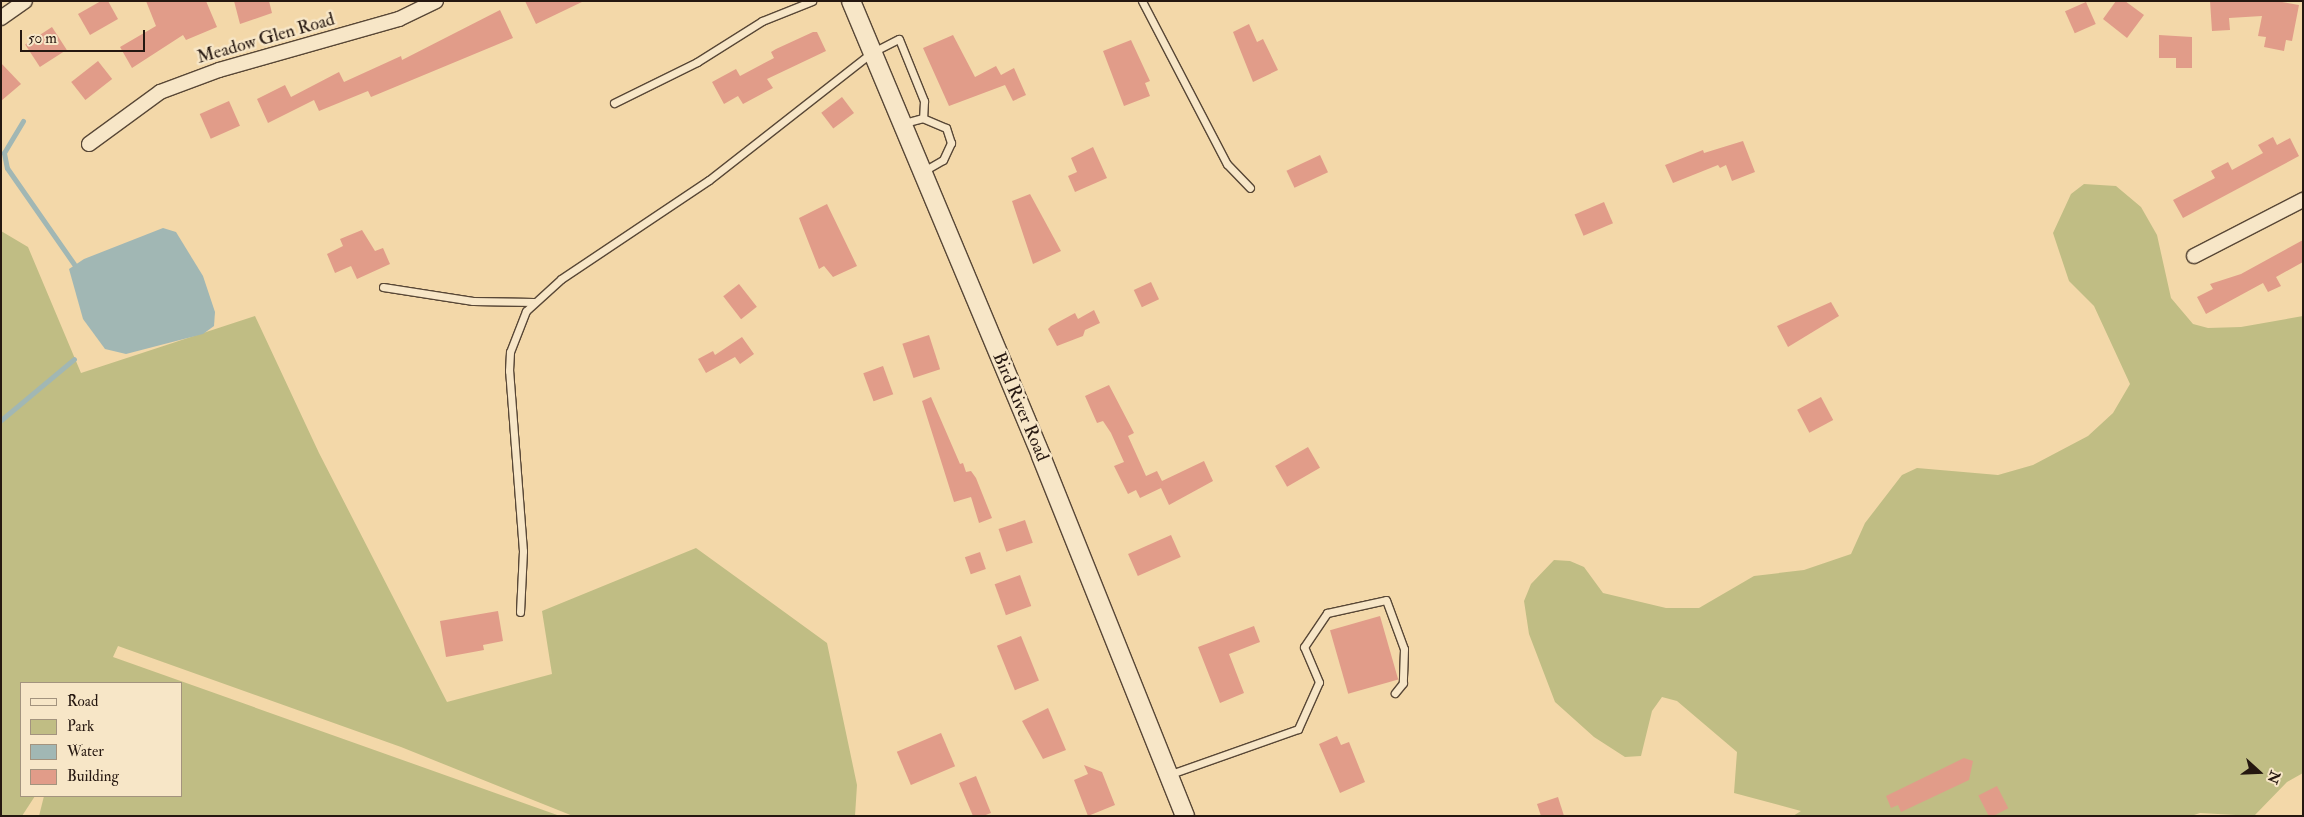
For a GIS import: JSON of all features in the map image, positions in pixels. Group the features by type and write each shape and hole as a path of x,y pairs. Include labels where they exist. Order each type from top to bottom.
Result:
{"street":[{"path":"1,18 25,1"},
{"name":"Meadow Glen Road","path":"89,144 160,92 219,70 399,19 436,1"},
{"name":"Bird River Road","path":"854,2 871,53 1040,456 1184,816"},
{"path":"2194,256 2303,200"}],"lane":[{"path":"614,103 697,62 762,21 812,1"},
{"path":"1142,1 1227,164 1250,188"},
{"path":"520,612 523,541 508,372 518,326 534,302 561,279 708,180 871,53 899,38 923,95 923,118"},
{"path":"900,124 923,118 946,128 952,143 943,160 920,173"},
{"path":"383,287 473,301 534,302"},
{"path":"1168,775 1298,729 1319,682 1304,647 1328,613 1386,600 1404,649 1403,683 1395,693"}],"green space":[{"path":"2084,184 2116,186 2141,207 2157,235 2171,298 2193,324 2208,328 2241,327 2303,316 2303,773 2287,782 2254,816 2200,813 2191,816 1793,816 1801,811 1734,793 1737,752 1677,701 1662,697 1652,711 1641,756 1625,757 1594,737 1555,702 1529,634 1524,601 1531,584 1554,560 1570,561 1584,567 1603,593 1666,608 1699,608 1754,576 1804,570 1851,554 1865,523 1902,475 1917,468 1998,475 2033,465 2088,436 2113,413 2130,384 2094,306 2069,281 2053,233 2071,194"},
{"path":"1,231 28,247 81,373 255,316 319,453 447,702 552,674 542,611 696,548 827,643 857,785 855,816 573,816 401,747 118,646 113,657 560,816 39,816 44,797 182,797 182,682 20,682 20,797 34,797 22,816 1,816"}],"water":[{"path":"163,228 176,232 203,276 215,312 214,326 203,334 126,354 105,349 83,319 69,269 84,259"}],"building":[{"path":"101,1 108,1 118,19 90,35 78,14"},
{"path":"146,1 206,1 217,27 186,40 183,35 132,68 120,47 156,26"},
{"path":"234,1 269,1 272,13 240,24"},
{"path":"525,1 584,1 536,24"},
{"path":"2116,1 2125,1 2144,15 2127,38 2103,19"},
{"path":"2210,1 2276,1 2299,5 2292,41 2286,40 2284,51 2264,47 2266,37 2258,36 2262,16 2229,18 2230,30 2212,31"},
{"path":"2086,2 2096,24 2075,33 2065,11"},
{"path":"500,10 513,38 371,97 368,91 319,111 314,100 268,123 257,99 285,85 291,97 339,72 344,82 401,56 402,60"},
{"path":"1249,24 1257,42 1263,39 1278,70 1253,82 1233,32"},
{"path":"52,27 67,50 40,67 25,44"},
{"path":"813,32 817,32 826,51 767,79 773,88 743,104 738,96 724,104 712,82 736,69 740,76 774,58 771,52"},
{"path":"953,35 975,77 996,66 1001,75 1014,68 1026,95 1013,101 1005,85 949,106 923,48"},
{"path":"2159,35 2192,37 2192,68 2176,68 2176,58 2159,58"},
{"path":"1131,40 1150,81 1145,83 1150,96 1124,106 1103,51"},
{"path":"98,61 112,79 85,100 71,82"},
{"path":"1,63 21,84 1,101"},
{"path":"842,97 854,113 833,129 821,113"},
{"path":"229,101 240,126 211,139 200,114"},
{"path":"2273,137 2277,145 2290,138 2299,156 2183,218 2173,200 2215,178 2211,171 2228,162 2232,170 2263,153 2258,145"},
{"path":"1743,141 1755,172 1732,181 1726,165 1720,168 1718,165 1673,183 1665,165 1703,150 1704,153"},
{"path":"1093,147 1107,178 1075,192 1068,176 1077,172 1071,158"},
{"path":"1320,155 1328,172 1294,188 1286,171"},
{"path":"1030,194 1061,251 1033,264 1012,201"},
{"path":"1604,202 1613,223 1584,236 1575,215"},
{"path":"827,204 857,266 833,277 824,266 819,269 799,218"},
{"path":"362,230 375,251 383,248 390,264 357,279 351,266 335,273 327,254 343,246 340,239"},
{"path":"2303,240 2303,262 2276,277 2281,286 2268,292 2263,283 2206,314 2197,297 2213,289 2210,284 2241,274"},
{"path":"1151,282 1159,299 1142,307 1134,290"},
{"path":"739,284 757,307 741,319 723,296"},
{"path":"1831,302 1839,316 1788,347 1777,326"},
{"path":"1094,310 1100,323 1085,330 1083,336 1057,346 1048,329 1051,326 1075,313 1078,319"},
{"path":"929,335 940,369 913,378 902,344"},
{"path":"742,337 754,354 740,364 735,357 706,373 698,359 713,351 715,355"},
{"path":"883,366 893,394 874,401 863,373"},
{"path":"1109,385 1134,433 1128,436 1146,476 1157,471 1162,481 1204,461 1213,481 1169,505 1161,488 1140,498 1136,490 1128,494 1114,466 1124,462 1111,433 1103,421 1097,423 1085,396"},
{"path":"931,397 960,464 963,463 966,472 971,471 976,478 992,518 979,523 971,497 954,502 922,401"},
{"path":"1821,397 1833,420 1809,433 1797,410"},
{"path":"1308,447 1320,468 1287,487 1275,466"},
{"path":"1025,520 1033,543 1006,552 999,529"},
{"path":"1171,535 1181,557 1138,576 1128,554"},
{"path":"980,552 986,569 971,574 965,557"},
{"path":"1020,575 1031,606 1006,615 995,584"},
{"path":"498,611 503,641 483,645 484,650 446,657 440,621"},
{"path":"1380,616 1398,679 1348,694 1330,630"},
{"path":"1254,626 1260,642 1229,654 1244,693 1220,703 1198,647"},
{"path":"1021,636 1039,681 1015,690 997,646"},
{"path":"1048,708 1066,750 1043,759 1022,721"},
{"path":"941,733 955,766 911,785 897,752"},
{"path":"1337,736 1341,745 1349,742 1365,782 1340,793 1319,744"},
{"path":"1964,758 1973,761 1969,780 1901,812 1898,805 1891,808 1886,796"},
{"path":"1084,765 1102,772 1115,805 1088,816 1074,780 1088,774"},
{"path":"976,776 991,813 983,816 973,816 959,783"},
{"path":"1997,786 2008,808 1993,816 1989,816 1978,796"},
{"path":"1558,797 1564,816 1541,816 1537,804"}],"waterway":[{"path":"23,121 4,153 7,168 74,264"},
{"path":"1,420 74,359"}]}
